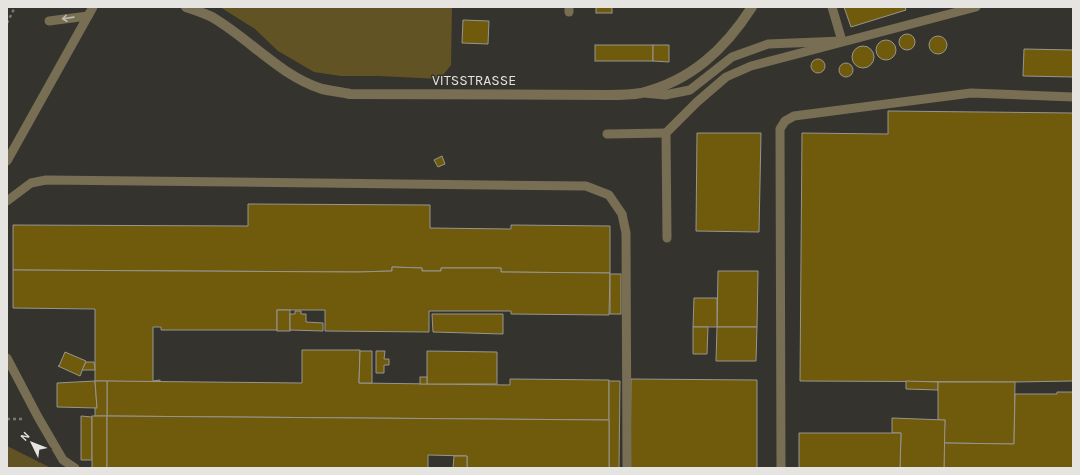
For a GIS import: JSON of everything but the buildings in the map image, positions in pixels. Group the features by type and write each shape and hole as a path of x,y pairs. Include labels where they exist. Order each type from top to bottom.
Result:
{"street":[{"name":"VITSSTRASSE","path":"186,7 211,16 237,34 266,58 297,77 329,90 358,94 607,95 640,93 667,85 689,74 712,58 733,35 752,7"}],"lane":[{"path":"7,161 93,7"},
{"path":"832,7 842,41"},
{"path":"607,134 666,133 697,102 726,77 751,66 976,7"},
{"path":"49,21 88,16"},
{"path":"640,93 664,95 690,90 732,57 768,44 842,41"},
{"path":"781,468 780,129 785,121 794,116 971,93 1073,97"},
{"path":"666,133 667,238"},
{"path":"7,201 31,183 46,180 586,186 609,195 622,214 626,233 627,468"},
{"path":"7,358 38,418 64,460 75,468"}],"path":[{"path":"7,23 15,7"}],"shaded area":[{"path":"220,7 452,7 451,65 440,79 341,76 314,72 278,51 255,29"},
{"path":"7,446 51,468 7,468"}]}
